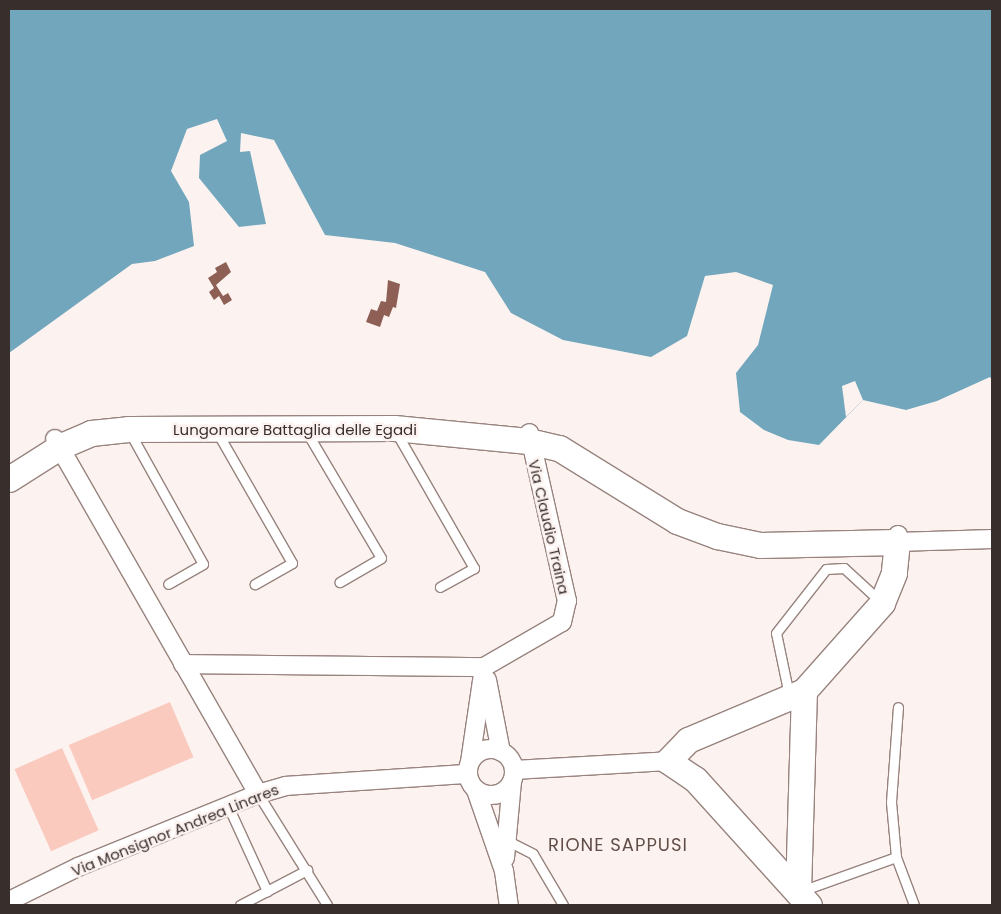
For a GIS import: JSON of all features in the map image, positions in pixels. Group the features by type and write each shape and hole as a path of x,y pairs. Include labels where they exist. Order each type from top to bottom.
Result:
{"street":[{"name":"Lungomare Battaglia delle Egadi","path":"9,479 58,442 92,433 128,429 394,428 529,437 559,448 677,521 717,536 760,544 898,539 992,540"},
{"name":"Via Claudio Traina","path":"484,668 562,622 567,601 529,437"},
{"path":"58,442 258,794"},
{"path":"668,761 688,740 797,695 882,603 894,573 898,539"},
{"path":"183,664 484,668"},
{"path":"484,668 502,752 510,760 513,776 504,871"},
{"path":"484,668 469,768 504,871 509,905"},
{"path":"797,695 803,899"},
{"path":"469,768 484,750 502,752"},
{"path":"476,790 488,795 500,794 513,776 668,761 695,779 803,899"},
{"name":"Via Monsignor Andrea Linares","path":"9,901 78,867 258,794 286,786 469,768"}],"lane":[{"path":"305,428 381,558 340,582"},
{"path":"394,428 474,568 440,587"},
{"path":"128,429 203,564 168,584"},
{"path":"216,429 292,563 255,584"},
{"path":"797,695 776,633 826,569 844,568 882,603"},
{"path":"898,707 891,802 896,857 914,905"},
{"path":"258,794 327,905"},
{"path":"228,806 266,891"},
{"path":"506,840 533,854 563,905"},
{"path":"803,899 896,857"},
{"path":"240,905 307,870"}],"shaded area":[{"path":"170,702 193,757 92,800 69,745"},
{"path":"62,748 99,830 51,851 14,769"}],"water":[{"path":"9,9 992,9 992,380 990,377 937,401 906,410 863,400 819,445 788,440 764,430 740,412 736,373 758,345 773,285 736,272 705,276 687,336 651,357 563,340 511,313 485,272 395,243 325,235 274,140 241,133 240,152 250,151 266,224 239,227 199,178 200,155 227,141 217,119 187,129 171,171 189,202 194,246 155,261 132,264 9,353"}],"pier":[{"path":"855,381 863,400 846,417 842,386"}],"building":[{"path":"226,262 231,272 216,285 223,296 228,293 232,300 224,305 219,296 214,300 209,292 214,288 208,278 217,272 215,268"},
{"path":"388,280 400,284 396,308 393,307 389,317 384,315 380,327 366,322 371,309 377,311 381,301 386,302"}],"district":[{"name":"RIONE SAPPUSI","path":"618,845"}]}
